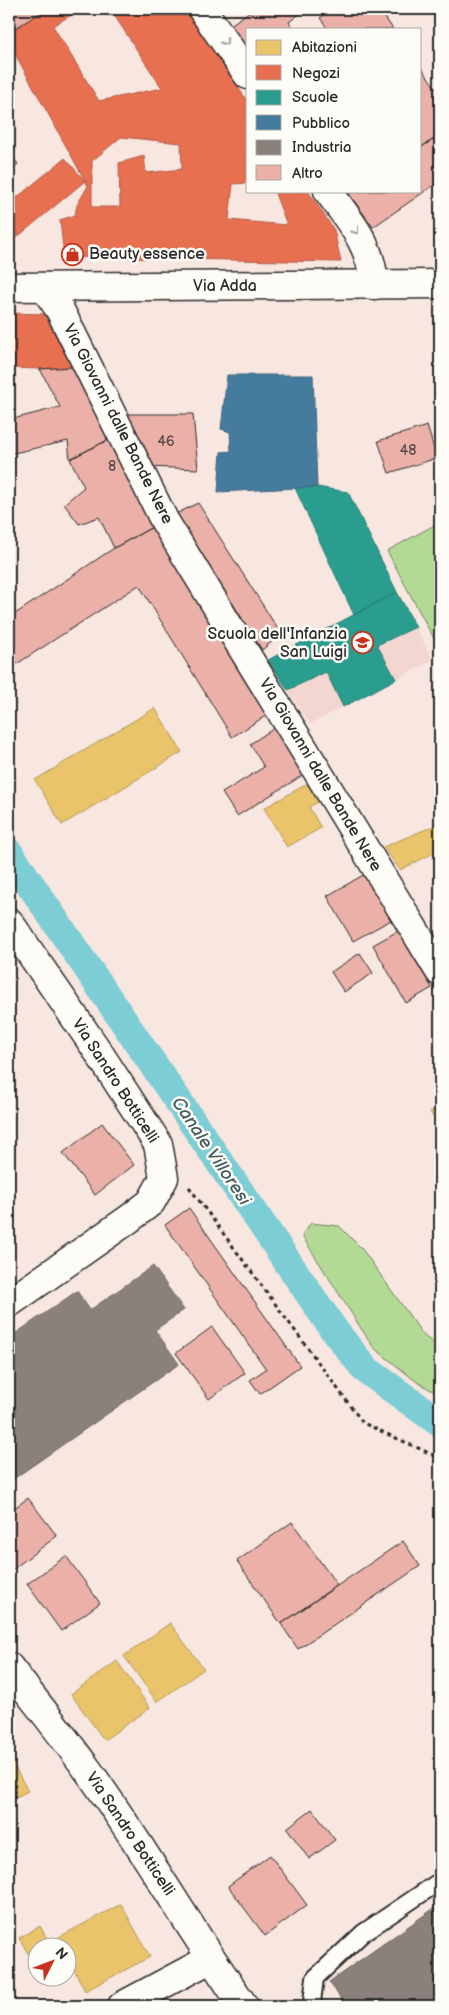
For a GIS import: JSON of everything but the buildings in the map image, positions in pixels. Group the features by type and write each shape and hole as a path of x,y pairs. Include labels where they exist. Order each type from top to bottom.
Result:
{"street":[{"path":"202,9 246,72"},
{"path":"329,192 364,243 370,257 374,285"},
{"name":"Via Adda","path":"9,287 440,284"},
{"name":"Via Giovanni dalle Bande Nere","path":"44,287 60,310 164,520 440,972"},
{"name":"Via Sandro Botticelli","path":"9,922 158,1144 164,1178 151,1202 144,1208 9,1303"},
{"name":"Via Sandro Botticelli","path":"9,1667 88,1770 174,1900 210,1959 244,2006"},
{"path":"122,2006 210,1959"}],"lane":[{"path":"315,2006 312,2002 315,1978 363,1933 440,1881"}],"path":[{"path":"187,1184 363,1423 440,1458"}],"shaded area":[{"name":"Scuola dell'Infanzia San Luigi","path":"397,592 433,660 310,724 268,660"}],"green space":[{"path":"440,522 440,650 387,551"},
{"path":"311,1223 339,1226 362,1249 424,1336 440,1348 440,1395 417,1382 373,1347 302,1236"}],"waterway":[{"name":"Canale Villoresi","path":"9,853 334,1330 365,1369 440,1423"}],"place":[{"name":"Beauty essence","path":"73,254"},
{"name":"Scuola dell'Infanzia San Luigi","path":"363,643"}]}
